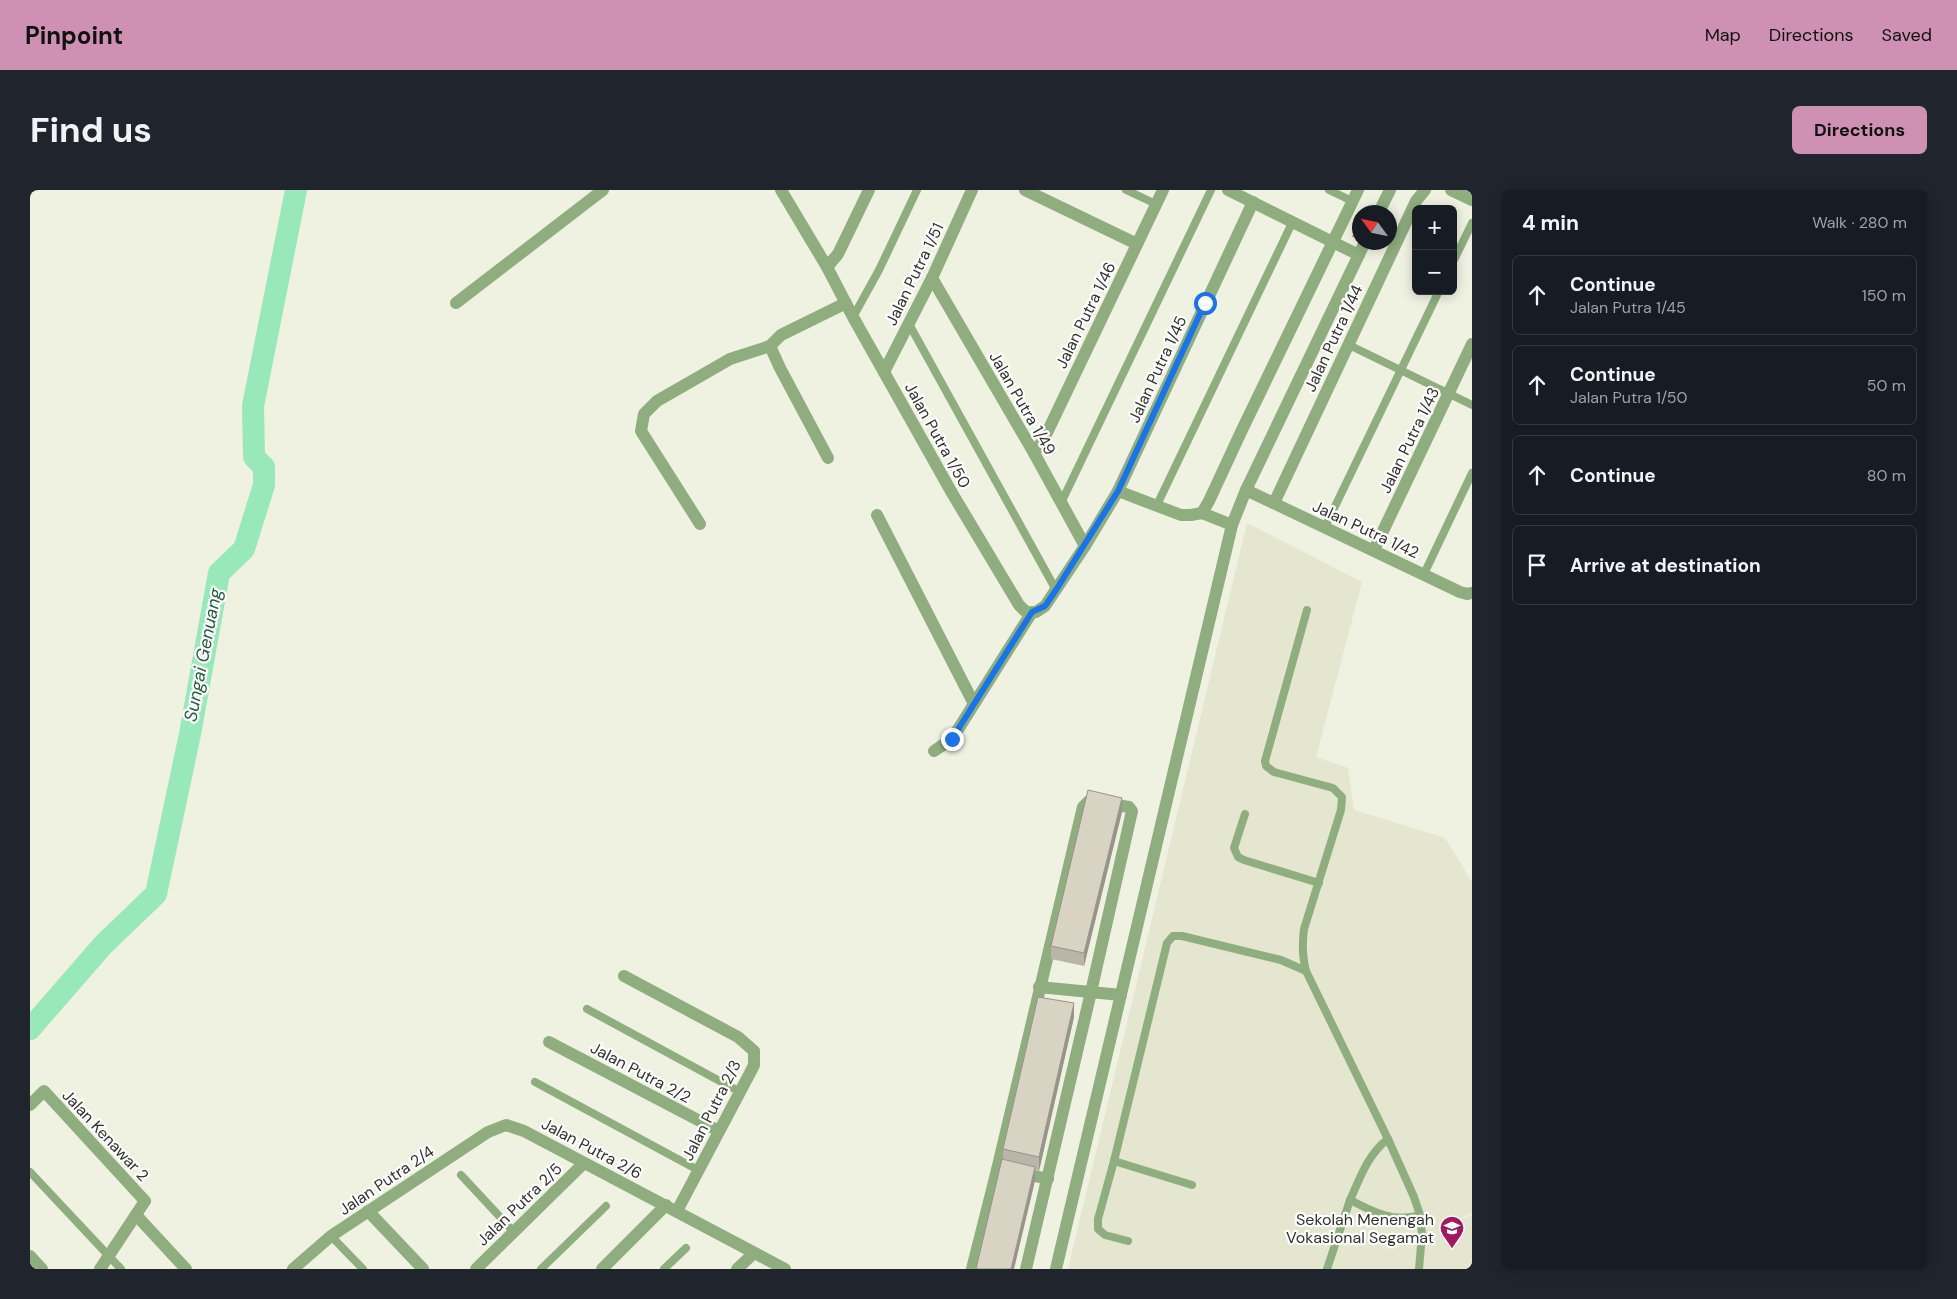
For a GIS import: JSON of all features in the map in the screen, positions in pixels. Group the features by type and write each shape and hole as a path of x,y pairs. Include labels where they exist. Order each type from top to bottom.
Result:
{"street":[{"path":"456,303 603,190"},
{"name":"Jalan Putra 1/50","path":"781,190 828,267 853,317 952,493 1019,605 1024,610 1032,612"},
{"path":"828,267 838,254 869,190"},
{"name":"Jalan Putra 1/51","path":"884,372 932,278 972,190"},
{"path":"1025,190 1137,244"},
{"name":"Jalan Putra 1/46","path":"1034,453 1044,439 1163,190"},
{"path":"1228,190 1359,255"},
{"path":"1382,205 1390,190"},
{"name":"Jalan Putra 1/44","path":"1274,503 1416,201 1425,190"},
{"path":"1451,190 1472,200"},
{"path":"1202,513 1210,501 1241,432 1355,196"},
{"name":"Jalan Putra 1/45","path":"1085,546 1118,491 1253,202"},
{"name":"Jalan Putra 1/44","path":"1056,1269 1232,525 1246,490 1361,250"},
{"name":"Jalan Putra 1/49","path":"932,278 1034,453 1085,546"},
{"path":"700,524 641,431 644,414 657,401 730,359 770,346 781,336 846,303"},
{"name":"Jalan Putra 1/43","path":"1374,550 1472,344"},
{"path":"770,346 828,458"},
{"name":"Jalan Putra 1/42","path":"1246,490 1460,592 1472,593"},
{"path":"1118,491 1181,515 1191,516 1202,513 1232,525"},
{"path":"877,515 974,704"},
{"path":"934,752 952,739 1032,612 1045,606 1085,546"},
{"path":"972,1269 1083,807 1089,800 1129,806 1132,811 1092,992 1026,1269"},
{"name":"Jalan Putra 2/3","path":"624,976 738,1037 754,1051 754,1065 740,1092 698,1170 671,1208"},
{"path":"1039,987 1121,996"},
{"name":"Jalan Putra 2/2","path":"549,1042 719,1131"},
{"name":"Jalan Kenawar 2","path":"30,1105 44,1091 145,1202 136,1215"},
{"name":"Jalan Putra 2/6","path":"501,1125 506,1124 517,1128 785,1269"},
{"name":"Jalan Putra 2/4","path":"298,1267 332,1236 501,1125"},
{"name":"Jalan Putra 2/5","path":"476,1269 584,1163"},
{"path":"997,1170 1000,1168 1048,1179"},
{"path":"602,1269 671,1208"},
{"path":"368,1211 423,1269"},
{"path":"100,1269 136,1215 186,1269"},
{"path":"737,1269 754,1253"},
{"path":"30,1256 42,1269"}],"lane":[{"path":"853,317 917,190"},
{"path":"1126,190 1156,204"},
{"path":"1061,503 1211,190"},
{"path":"1329,190 1355,196"},
{"path":"1156,507 1293,221"},
{"path":"1457,254 1472,223"},
{"path":"1325,527 1437,295"},
{"path":"909,324 1056,590"},
{"path":"1349,344 1472,405"},
{"path":"1424,574 1472,473"},
{"path":"1307,610 1265,761 1266,766 1274,772 1333,788 1342,797 1341,810 1303,938 1302,948 1306,971 1388,1140 1420,1215 1422,1234 1419,1269"},
{"path":"1245,814 1234,848 1238,857 1319,883"},
{"path":"1128,1242 1105,1235 1098,1229 1098,1219 1167,943 1173,936 1182,936 1281,960 1306,971"},
{"path":"586,1010 740,1092"},
{"path":"535,1082 698,1170"},
{"path":"1327,1269 1350,1200 1368,1161 1378,1147 1388,1140"},
{"path":"1114,1161 1192,1185"},
{"path":"30,1172 121,1269"},
{"path":"461,1175 514,1232"},
{"path":"1350,1200 1382,1216 1402,1218 1420,1215"},
{"path":"541,1269 606,1206"},
{"path":"332,1236 363,1269"},
{"path":"664,1269 686,1248"}],"shaded area":[{"path":"1247,523 1362,582 1316,757 1348,768 1354,810 1445,838 1472,882 1472,1213 1448,1223 1472,1215 1472,1269 1068,1269"}],"building":[{"path":"1088,790 1122,798 1084,953 1051,946"},
{"path":"1038,997 1074,1003 1039,1157 1003,1149"},
{"path":"1002,1159 1035,1167 1011,1269 976,1269"}],"waterway":[{"name":"Sungai Genuang","path":"30,1029 103,945 156,894 190,734 219,573 244,549 264,485 264,467 254,457 253,406 296,190"}],"place":[{"name":"Sekolah Menengah Vokasional Segamat","path":"1452,1249"}],"route":[{"path":"952,739 1032,612 1036,612 1045,606 1085,546 1118,491 1205,303"}]}
